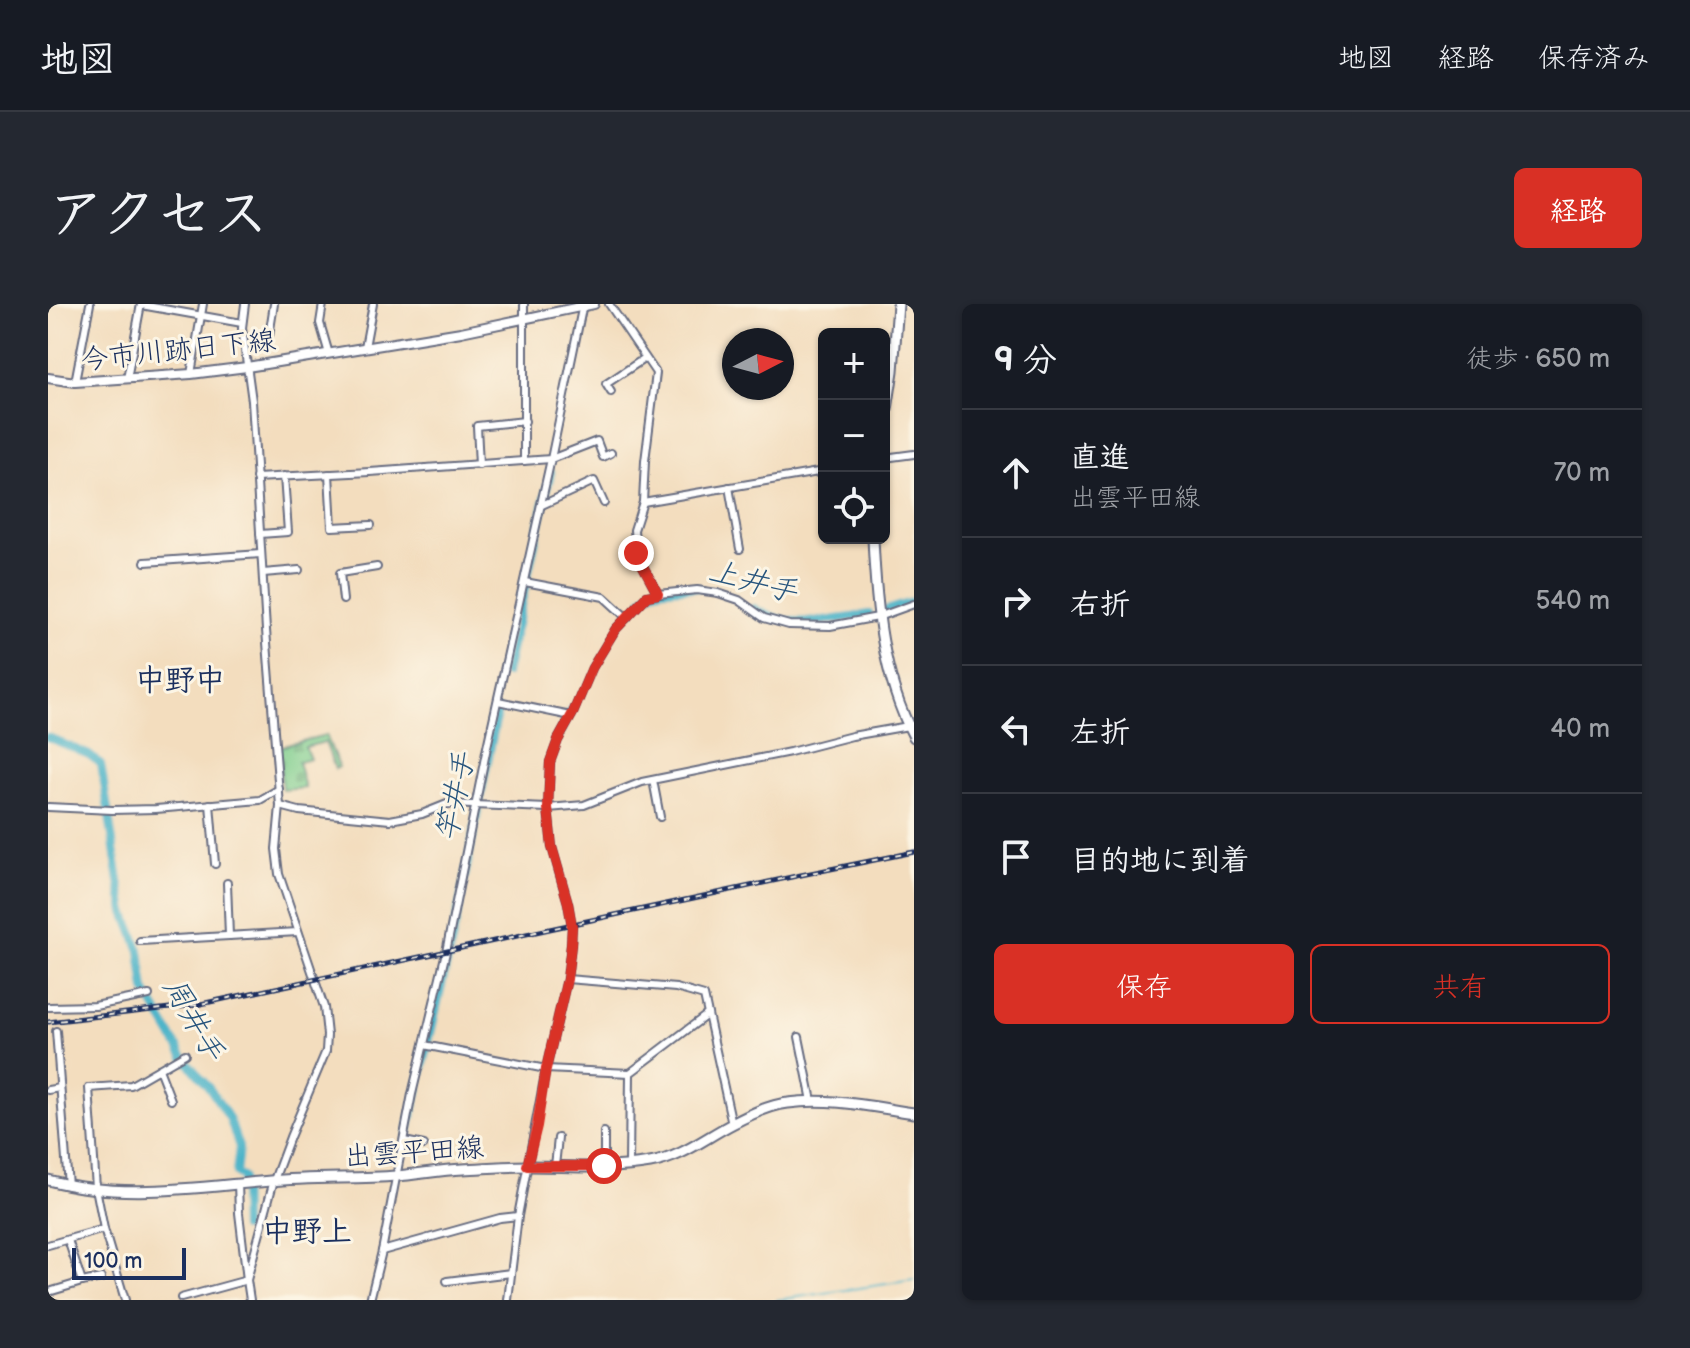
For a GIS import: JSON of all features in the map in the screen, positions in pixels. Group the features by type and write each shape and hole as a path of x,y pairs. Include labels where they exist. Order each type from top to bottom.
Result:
{"main road":[{"path":"888,400 898,304"},
{"path":"873,544 878,617 888,668 914,737"},
{"name":"出雲平田線","path":"48,1180 68,1186 126,1191 274,1180 397,1176 458,1169 629,1165 671,1157 732,1124 785,1103 812,1101 914,1113"}],"street":[{"path":"75,382 90,304"},
{"path":"191,374 203,304"},
{"path":"245,304 242,323 252,401 280,806 276,849 279,874 324,1007 327,1035 326,1051 274,1180 247,1280"},
{"path":"269,336 274,304"},
{"path":"323,304 320,323 329,354"},
{"path":"365,347 373,304"},
{"path":"524,304 524,461"},
{"name":"今市川跡日下線","path":"48,378 75,382 247,367 461,332 594,304"},
{"path":"609,304 656,373 643,502 634,530 636,553 658,594"},
{"path":"127,379 141,305 242,323"},
{"path":"370,1300 583,306"},
{"path":"611,392 606,384 645,358"},
{"path":"479,465 477,426 525,421"},
{"path":"256,478 551,459 597,441 603,457 611,453"},
{"path":"890,457 914,454"},
{"path":"643,502 818,472"},
{"path":"329,474 332,527 371,525"},
{"path":"260,534 288,532 284,476"},
{"path":"542,505 594,481 604,503"},
{"path":"729,487 740,549"},
{"path":"145,562 261,554"},
{"path":"343,600 340,573 377,567"},
{"path":"263,573 299,570"},
{"path":"525,582 604,597 627,618"},
{"path":"508,1300 518,1216 567,979 571,945 568,903 552,847 548,808 550,762 592,668 615,630 647,596 697,590 718,593 739,600 764,618 789,625 830,626 878,617 914,604"},
{"path":"498,701 571,716"},
{"path":"280,806 299,811 390,820 422,814 447,804 548,808 584,805 642,782 911,725"},
{"path":"653,780 660,817"},
{"path":"48,807 112,810 210,804 260,800 279,789"},
{"path":"210,804 215,864"},
{"path":"227,883 229,936"},
{"path":"140,941 298,932"},
{"path":"567,979 676,988 704,996 732,1124"},
{"path":"48,1007 95,1006 149,995"},
{"path":"424,1045 546,1069 630,1073 708,1014"},
{"path":"56,1031 68,1186"},
{"path":"799,1037 812,1101"},
{"path":"125,1300 104,1229 96,1188 89,1088 131,1085 185,1054"},
{"path":"159,1069 171,1100"},
{"path":"629,1165 630,1073"},
{"path":"48,1090 60,1088"},
{"path":"604,1132 604,1166"},
{"path":"555,1166 558,1138"},
{"path":"404,1141 424,1145"},
{"path":"238,1183 250,1300"},
{"path":"382,1251 500,1218 518,1216"},
{"path":"48,1245 104,1229"},
{"path":"68,1240 82,1282"},
{"path":"447,1281 511,1273"},
{"path":"52,1291 101,1278"},
{"path":"181,1298 247,1280"}],"green space":[{"path":"326,735 339,767 335,769 325,742 305,747 310,759 298,762 305,788 282,790 279,747"}],"waterway":[{"name":"竿井手","path":"506,673 551,472"},
{"name":"上井手","path":"642,599 661,590 697,588"},
{"name":"上井手","path":"886,610 914,601"},
{"name":"上井手","path":"754,608 781,619 810,622 869,614"},
{"name":"竿井手","path":"405,1147 454,932 498,710"},
{"name":"上井手","path":"557,737 571,710"},
{"name":"周井手","path":"48,737 89,755 101,764 125,912 140,951 145,990 185,1059 229,1118 239,1147 236,1174 242,1177 243,1228"},
{"path":"777,1300 914,1280"}],"railway":[{"path":"48,1022 196,1005 914,852"}],"district":[{"name":"中野中","path":"180,680"},
{"name":"中野上","path":"307,1231"}],"route":[{"path":"604,1166 527,1166 567,979 571,945 568,903 552,847 548,808 550,762 592,668 615,630 647,596 658,594 636,553"}]}
